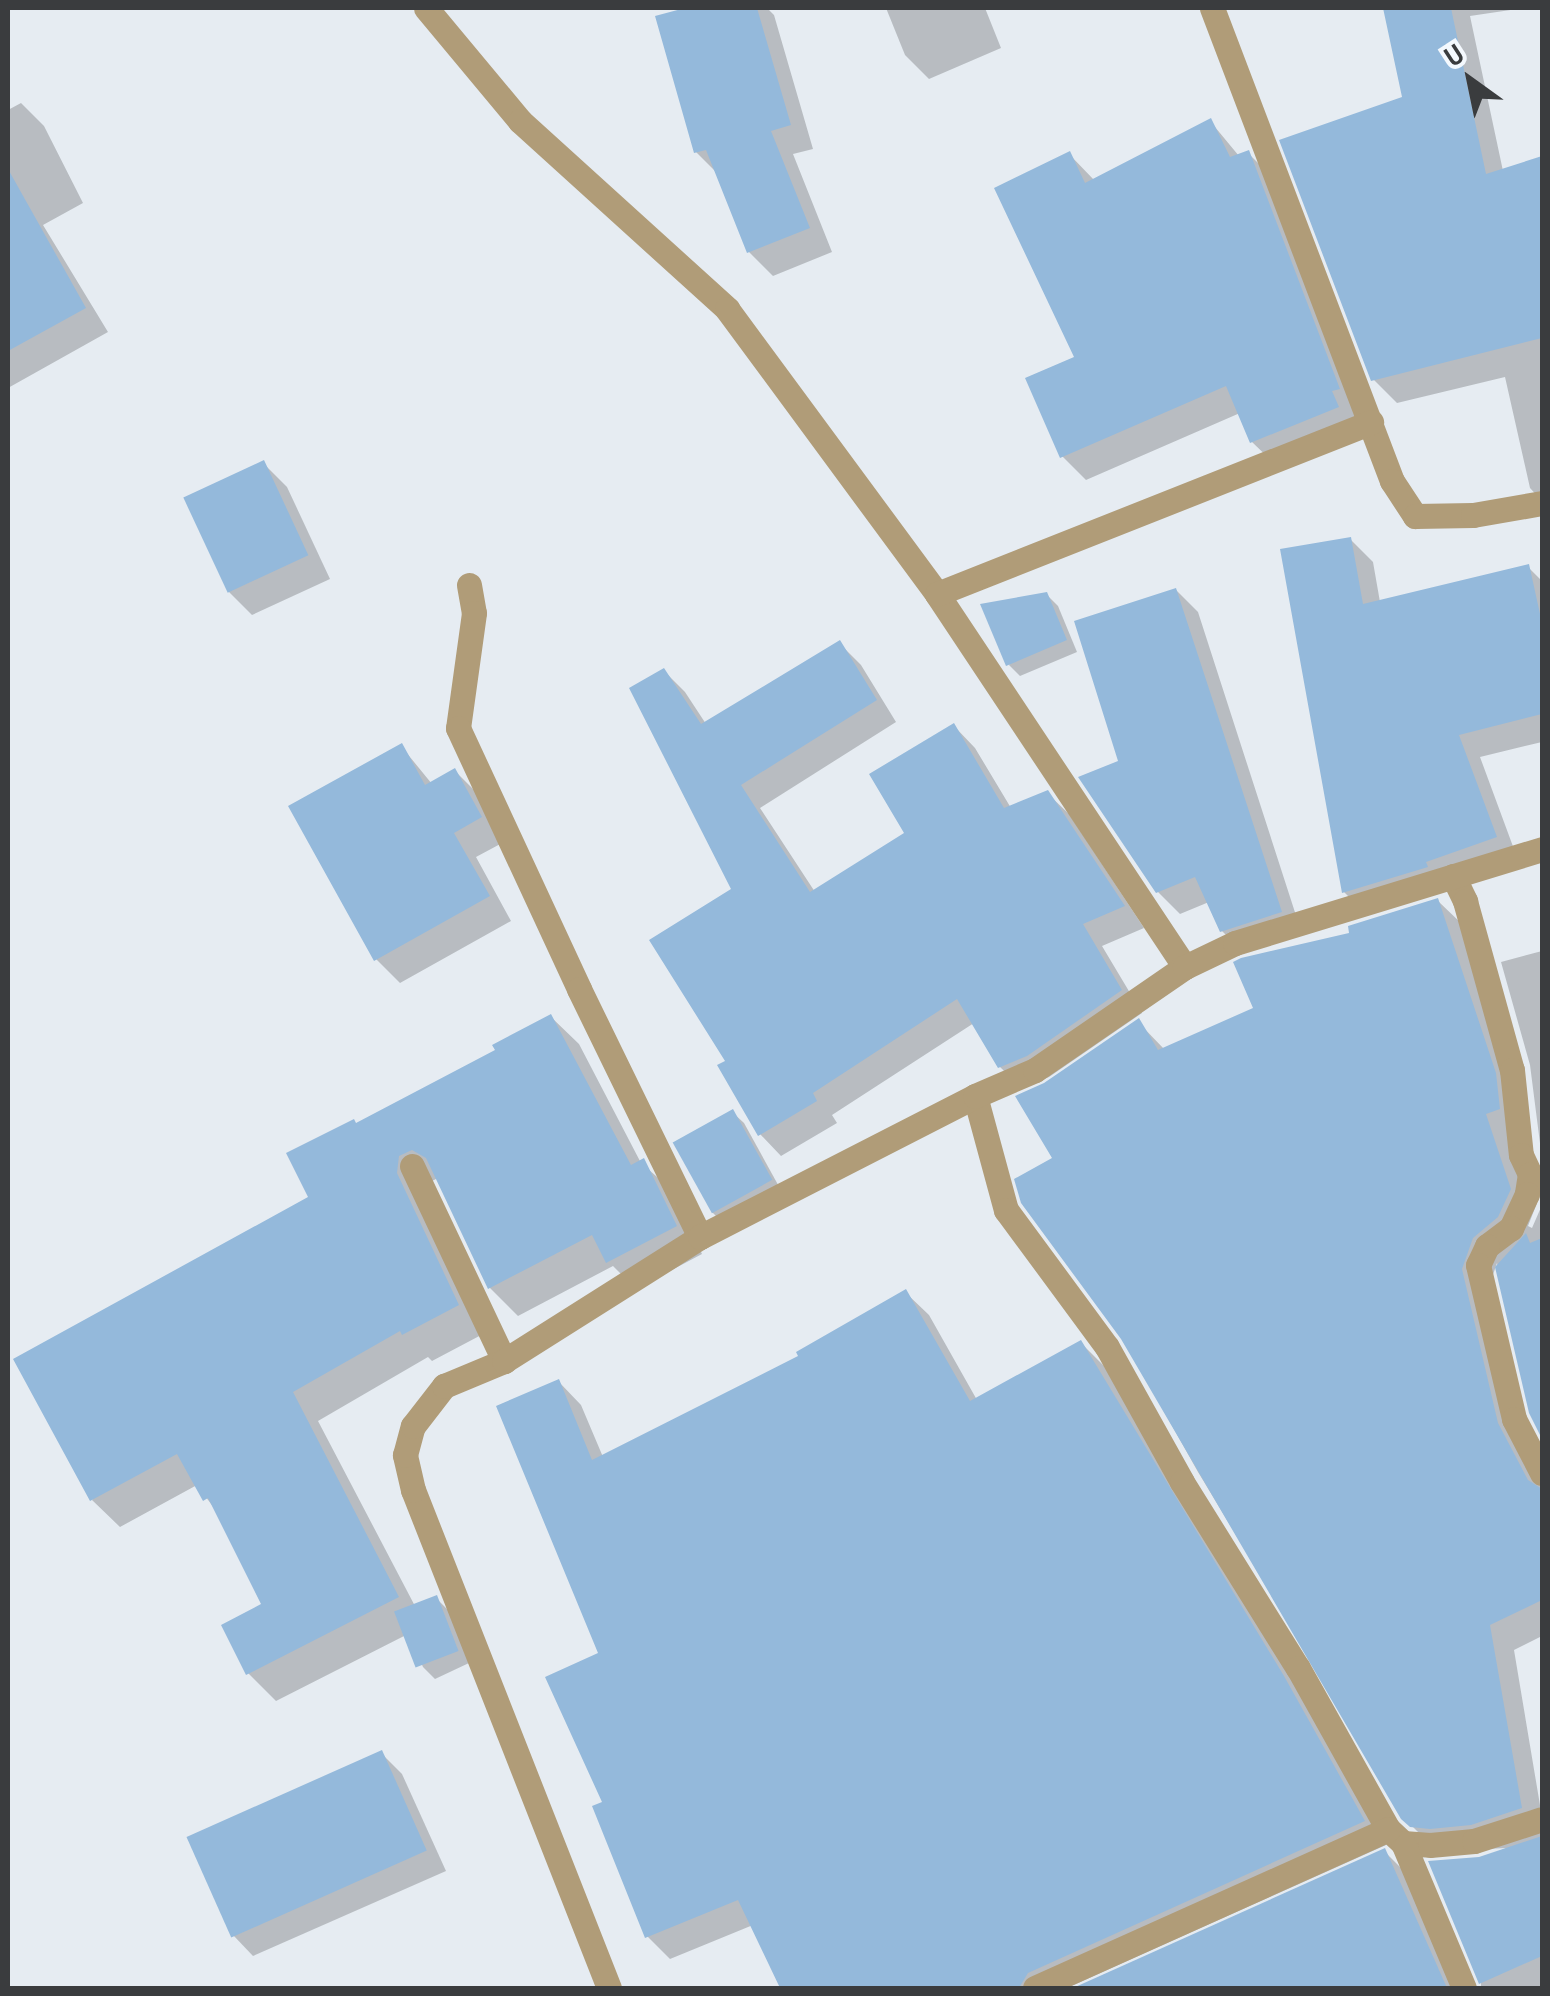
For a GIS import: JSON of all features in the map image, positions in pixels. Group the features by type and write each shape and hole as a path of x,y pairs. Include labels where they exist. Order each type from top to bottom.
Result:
{"street":[{"path":"426,8 520,121 727,309 937,594 1184,967"},
{"path":"1212,8 1392,480 1416,516 1472,515 1542,502"},
{"path":"937,594 1372,422"},
{"path":"469,585 474,612 458,728 578,989 700,1236"},
{"path":"609,1988 423,1515 405,1454 412,1426 444,1386 504,1361 700,1236 975,1096 1035,1070 1184,967 1235,943 1542,849"},
{"path":"1453,876 1465,901 1512,1070 1522,1155 1530,1174 1527,1194 1511,1228 1487,1246 1478,1266 1514,1418 1542,1474"},
{"path":"975,1096 1006,1210 1107,1347 1396,1836 1464,1988"},
{"path":"412,1166 504,1361"},
{"path":"1036,1988 1396,1836 1474,1841 1542,1819"}],"building":[{"path":"685,8 757,8 791,125 771,131 810,228 747,253 706,150 694,153 655,16"},
{"path":"1383,8 1451,8 1486,174 1542,156 1542,338 1371,381 1279,140 1402,97"},
{"path":"1211,118 1230,157 1249,150 1340,389 1332,391 1339,407 1250,443 1226,386 1060,458 1025,378 1074,357 994,188 1070,151 1085,183"},
{"path":"8,169 86,308 8,351"},
{"path":"264,460 308,555 228,593 183,498"},
{"path":"1351,537 1363,604 1529,564 1542,623 1542,714 1459,735 1497,837 1426,862 1428,867 1342,893 1280,549"},
{"path":"1176,588 1282,912 1220,932 1195,877 1156,893 1078,777 1118,761 1074,621"},
{"path":"1047,592 1067,640 1006,666 980,604"},
{"path":"840,640 877,700 741,785 810,892 904,833 869,774 954,723 1004,808 1048,790 1125,906 1083,924 1122,990 1027,1056 998,1068 957,999 813,1093 817,1101 758,1136 717,1065 725,1061 649,940 731,889 629,688 664,668 701,724"},
{"path":"402,743 425,785 455,768 482,817 454,833 490,896 374,961 288,806"},
{"path":"1438,898 1496,1073 1500,1109 1486,1114 1511,1189 1498,1217 1473,1238 1462,1269 1498,1423 1528,1480 1542,1489 1542,1600 1490,1625 1522,1808 1471,1825 1430,1829 1410,1827 1401,1819 1121,1339 1021,1203 1014,1179 1052,1158 1015,1096 1044,1083 1139,1018 1158,1050 1253,1008 1233,962 1241,958 1349,933 1348,926"},
{"path":"551,1014 631,1165 644,1158 677,1226 606,1263 592,1235 488,1289 426,1158 412,1150 399,1156 397,1173 459,1305 402,1335 400,1331 293,1392 399,1597 246,1675 221,1625 261,1604 208,1498 203,1501 177,1454 90,1501 13,1359 308,1197 286,1153 354,1119 356,1123 495,1050 492,1045"},
{"path":"733,1109 772,1180 712,1213 673,1142"},
{"path":"1526,1233 1530,1243 1542,1238 1542,1439 1529,1413 1495,1267"},
{"path":"906,1289 970,1401 1081,1340 1284,1676 1365,1821 1028,1973 1019,1988 780,1988 738,1900 645,1938 592,1806 602,1802 545,1677 598,1653 496,1406 559,1379 592,1460 798,1356 796,1352"},
{"path":"437,1595 459,1651 416,1667 394,1611"},
{"path":"382,1750 427,1850 231,1938 187,1837"},
{"path":"1542,1836 1542,1956 1479,1984 1428,1861 1479,1857"},
{"path":"1385,1848 1447,1988 1073,1988"}]}
